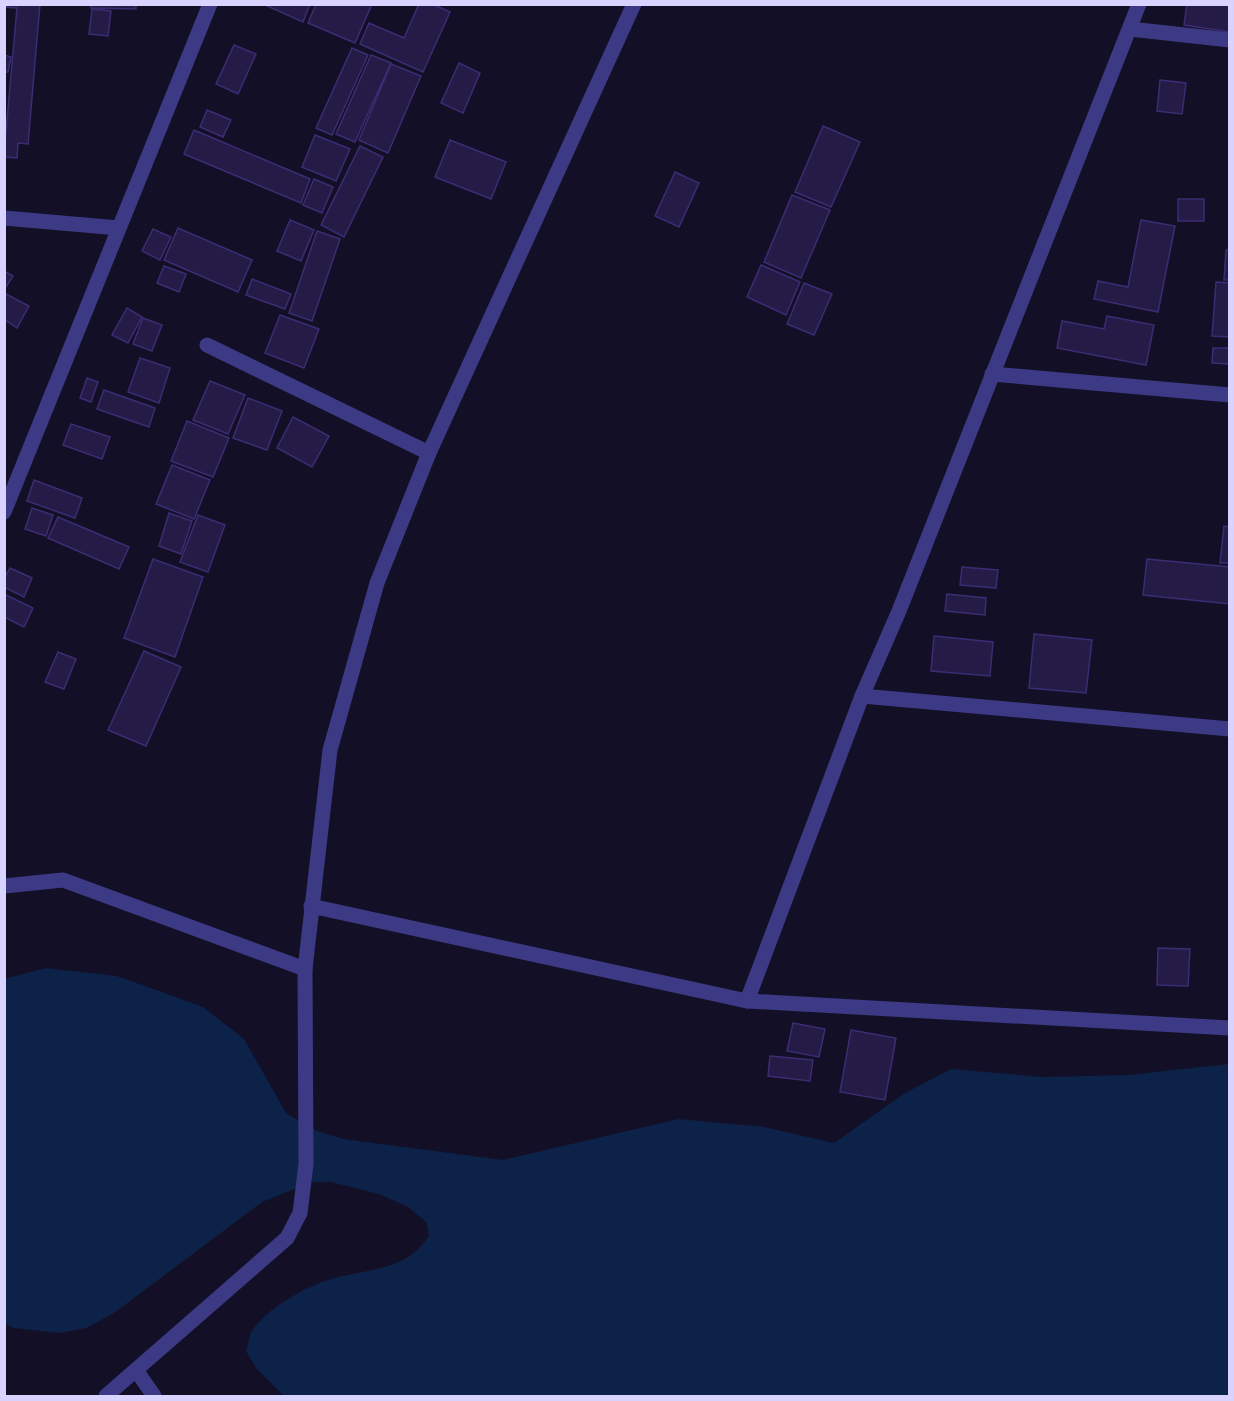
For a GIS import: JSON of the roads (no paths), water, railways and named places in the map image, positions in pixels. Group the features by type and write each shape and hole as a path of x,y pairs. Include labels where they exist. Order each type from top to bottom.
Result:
{"street":[{"path":"4,512 210,4"},
{"path":"106,1396 287,1238 300,1213 306,1164 305,969 330,750 377,583 429,453 634,4"},
{"path":"747,1001 862,696 898,611 1139,4"},
{"path":"1130,29 1230,40"},
{"path":"4,218 119,228"},
{"path":"207,345 429,453"},
{"path":"992,374 1230,395"},
{"path":"862,696 1230,729"},
{"path":"4,886 63,880 305,969"},
{"path":"311,906 747,1001 1230,1029"},
{"path":"136,1370 154,1396"}],"water":[{"path":"46,968 117,976 203,1007 244,1039 286,1113 315,1130 343,1139 503,1160 679,1119 764,1127 834,1143 905,1093 951,1069 1043,1077 1128,1075 1229,1064 1229,1396 284,1396 256,1368 246,1351 252,1331 259,1322 284,1301 322,1282 382,1268 408,1257 420,1248 429,1235 426,1222 408,1207 379,1194 331,1182 312,1182 262,1202 114,1313 86,1328 59,1333 14,1328 4,1323 4,979"}]}
